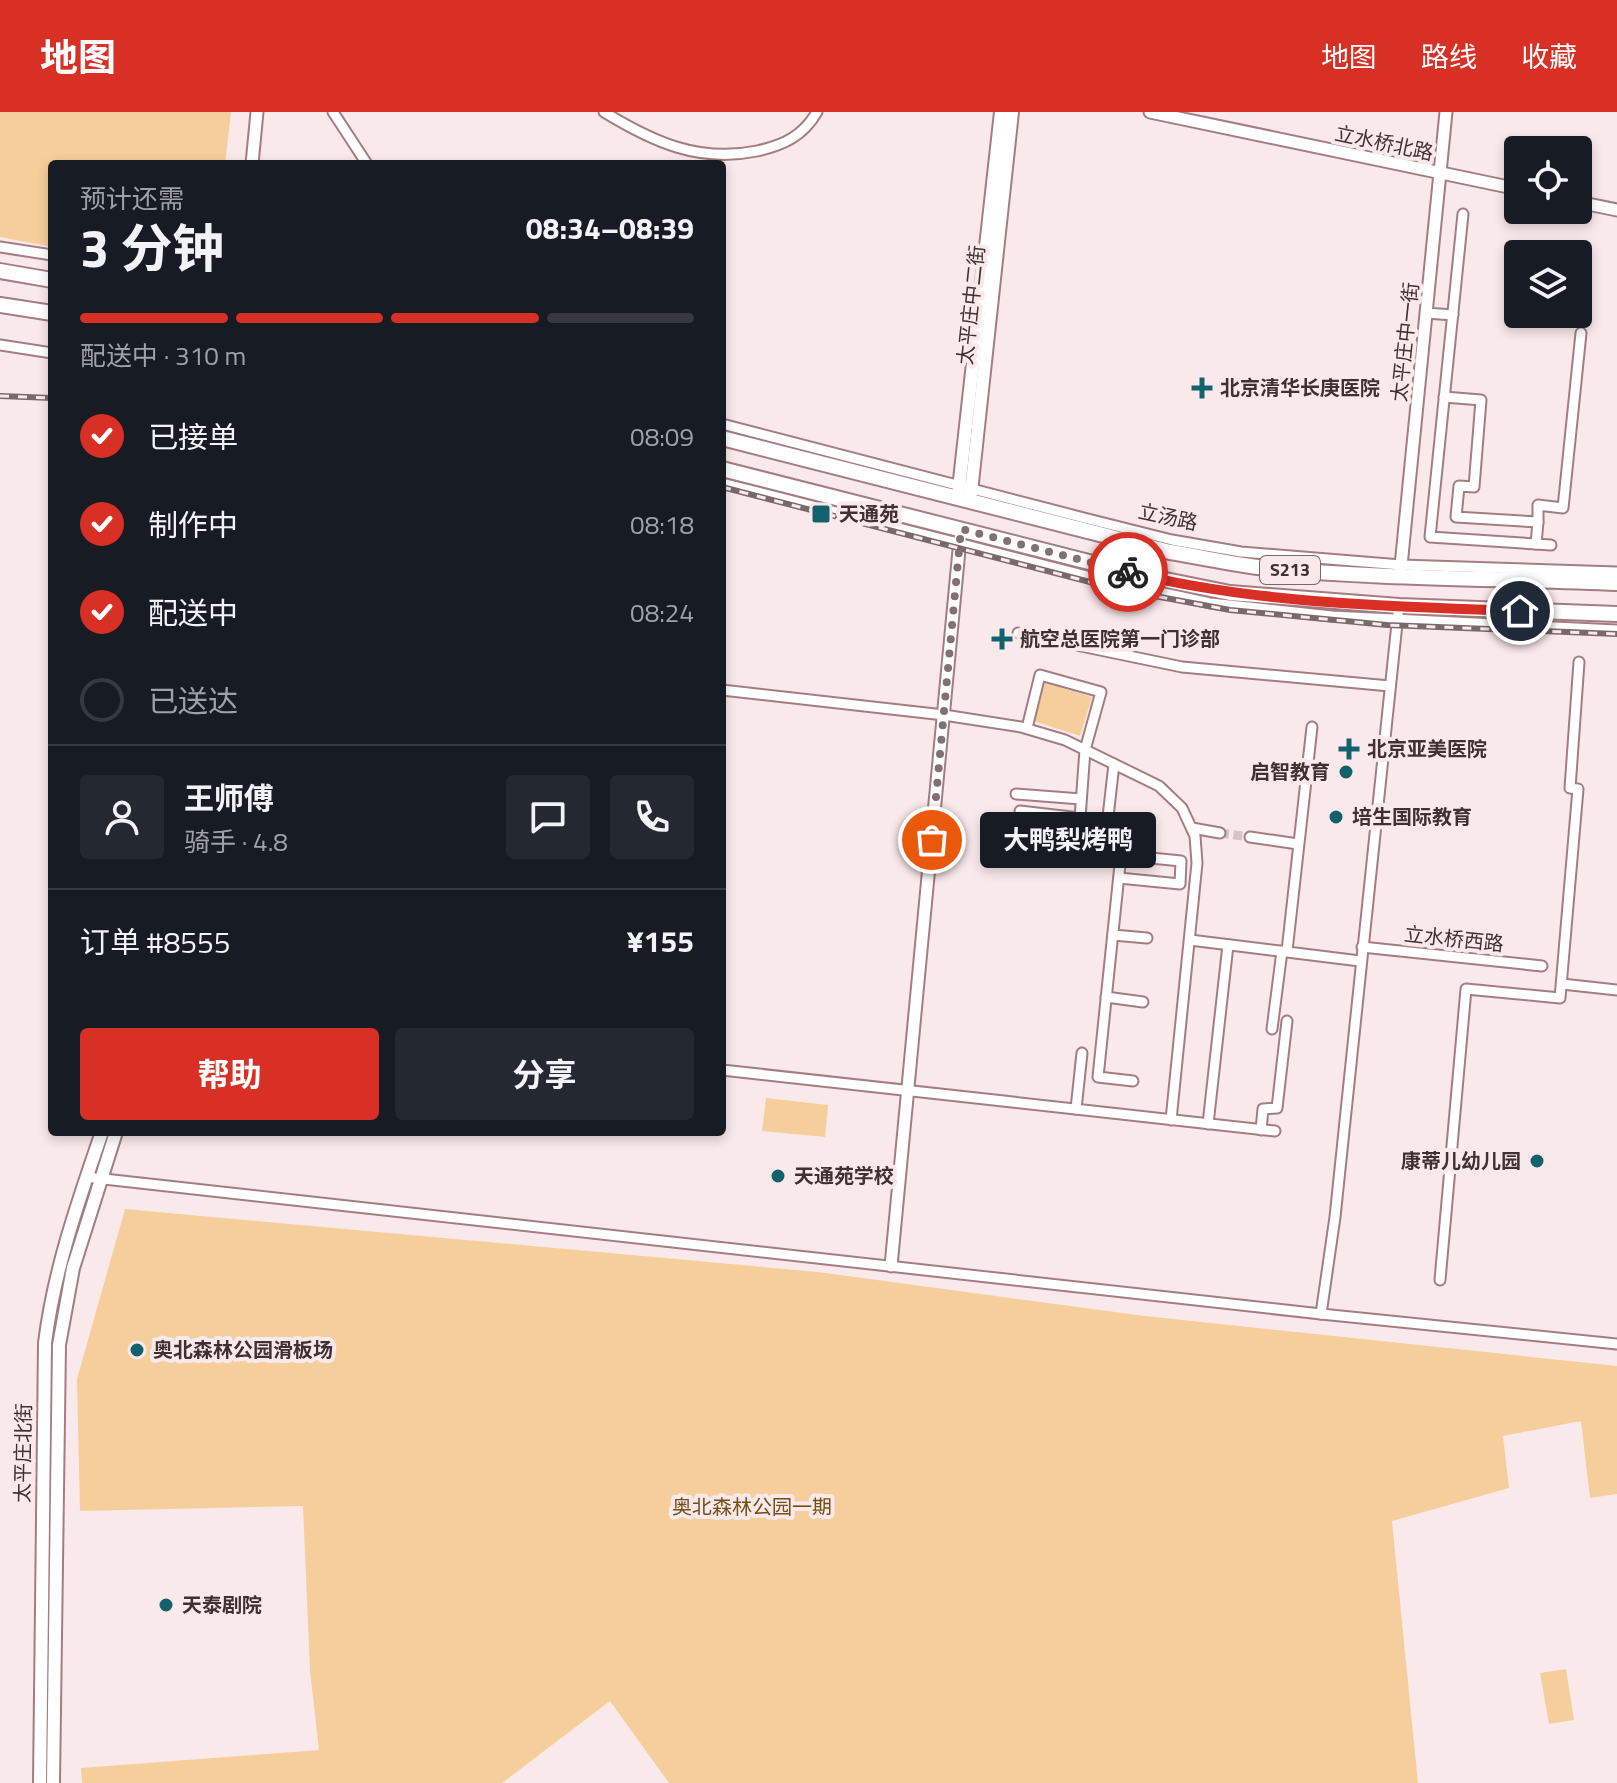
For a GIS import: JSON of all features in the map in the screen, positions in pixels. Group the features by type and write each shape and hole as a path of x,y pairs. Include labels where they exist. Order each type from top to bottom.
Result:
{"main road":[{"name":"太平庄中二街","path":"965,494 1001,112"},
{"name":"太平庄中二街","path":"965,494 1012,112"},
{"path":"0,271 48,279"},
{"path":"0,305 48,312"},
{"name":"立汤路","path":"726,439 965,494 1170,552 1236,563 1287,569 1401,570 1617,583"},
{"name":"S213","path":"726,470 960,535 1230,593 1398,613 1617,614"},
{"name":"太平庄北街","path":"53,1783 59,1345 101,1136"},
{"name":"太平庄北街","path":"40,1783 45,1343 59,1264 93,1178 114,1136"}],"street":[{"path":"252,160 257,112"},
{"path":"333,112 364,160"},
{"path":"604,112 667,145 729,157 775,147 807,129 817,112"},
{"name":"立水桥北路","path":"1150,112 1210,118 1504,186"},
{"name":"太平庄中一街","path":"1401,570 1446,112"},
{"path":"1592,205 1617,210"},
{"path":"1463,214 1430,537 1551,545"},
{"path":"0,247 48,254"},
{"path":"1426,313 1453,315"},
{"path":"1536,544 1538,505 1563,508 1581,333"},
{"path":"0,345 48,352"},
{"path":"1444,397 1481,400 1474,487 1459,486 1454,539"},
{"name":"立汤路","path":"726,425 965,494"},
{"name":"S213","path":"726,484 960,535"},
{"path":"1456,517 1538,522"},
{"path":"891,1266 960,535"},
{"name":"立汤路","path":"1401,570 1617,572"},
{"path":"1321,1314 1335,1217 1398,613"},
{"name":"S213","path":"1398,613 1617,630"},
{"path":"1018,633 1182,667 1390,686"},
{"path":"1440,1280 1466,989 1560,998 1578,789 1570,788 1579,662"},
{"path":"1020,811 1080,818 1085,750 1101,692 1040,675 1027,728"},
{"path":"726,690 944,715 1027,728 1065,740 1159,786 1182,808 1192,828 1197,863 1171,1120"},
{"path":"1272,1029 1285,951 1312,727"},
{"path":"1114,764 1104,852 1181,861 1180,884 1119,878"},
{"path":"1016,794 1081,799"},
{"path":"1192,828 1220,833"},
{"path":"1250,837 1298,844"},
{"path":"1121,855 1098,1077 1133,1081"},
{"path":"1113,935 1147,938"},
{"path":"1190,940 1360,961"},
{"path":"1208,1124 1228,945"},
{"name":"立水桥西路","path":"1362,947 1542,966"},
{"path":"1562,984 1617,990"},
{"path":"1106,997 1143,1002"},
{"path":"1261,1130 1263,1109 1277,1108 1287,1021"},
{"path":"1076,1109 1082,1053"},
{"path":"726,1070 1275,1131"},
{"path":"93,1178 1617,1344"}],"green space":[{"path":"0,112 231,112 225,160 48,160 48,246 0,237"},
{"path":"1045,683 1092,697 1080,736 1033,721"},
{"path":"766,1098 828,1105 825,1137 762,1131"},
{"name":"奥北森林公园一期","path":"125,1209 818,1272 1145,1316 1617,1366 1617,1494 1590,1498 1581,1421 1503,1436 1509,1488 1392,1521 1418,1783 669,1783 610,1701 502,1783 82,1783 81,1768 319,1750 310,1671 303,1506 80,1511 77,1379"},
{"path":"1566,1669 1574,1720 1549,1724 1540,1673"}],"tunnel":[{"path":"1220,833 1250,837"}],"railway":[{"path":"0,396 48,398"},
{"path":"726,488 1117,589 1230,610 1387,625 1617,634"}],"way so far":[{"path":"932,840 961,529 1128,572"}],"place":[{"name":"北京清华长庚医院","path":"1202,388"},
{"name":"天通苑","path":"821,514"},
{"name":"航空总医院第一门诊部","path":"1002,639"},
{"name":"北京亚美医院","path":"1349,749"},
{"name":"启智教育","path":"1346,772"},
{"name":"培生国际教育","path":"1336,817"},
{"name":"大鸭梨烤鸭","path":"932,840"},
{"name":"康蒂儿幼儿园","path":"1537,1161"},
{"name":"天通苑学校","path":"778,1176"},
{"name":"奥北森林公园滑板场","path":"137,1350"},
{"name":"天泰剧院","path":"166,1605"}],"route":[{"path":"1128,572 1207,589 1278,599 1520,611"}]}
